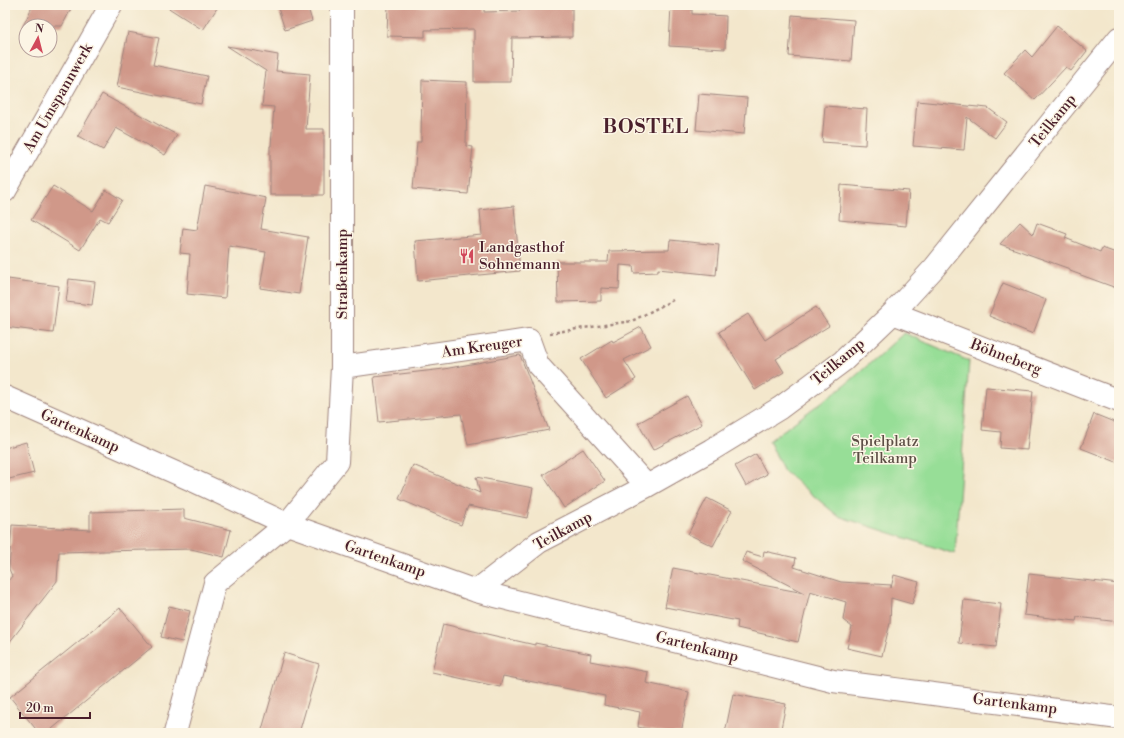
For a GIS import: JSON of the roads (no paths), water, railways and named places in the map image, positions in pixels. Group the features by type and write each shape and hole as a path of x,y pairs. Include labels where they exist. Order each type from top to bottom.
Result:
{"street":[{"name":"Am Umspannwerk","path":"5,191 111,5"},
{"name":"Straßenkamp","path":"287,524 337,462 342,367 342,5"},
{"name":"Teilkamp","path":"476,591 539,542 647,486 780,408 843,361 893,313 935,267 1119,38"},
{"name":"Böhneberg","path":"893,313 1119,401"},
{"name":"Am Kreuger","path":"342,367 529,340 538,365 647,486"},
{"name":"Gartenkamp","path":"5,397 287,524 476,591 833,681 1119,718"},
{"path":"175,733 215,583 287,524"}],"place":[{"name":"Landgasthof Sohnemann","path":"467,256"}],"district":[{"name":"BOSTEL","path":"646,127"}],"park label":[{"name":"Spielplatz Teilkamp","path":"885,450"}]}
